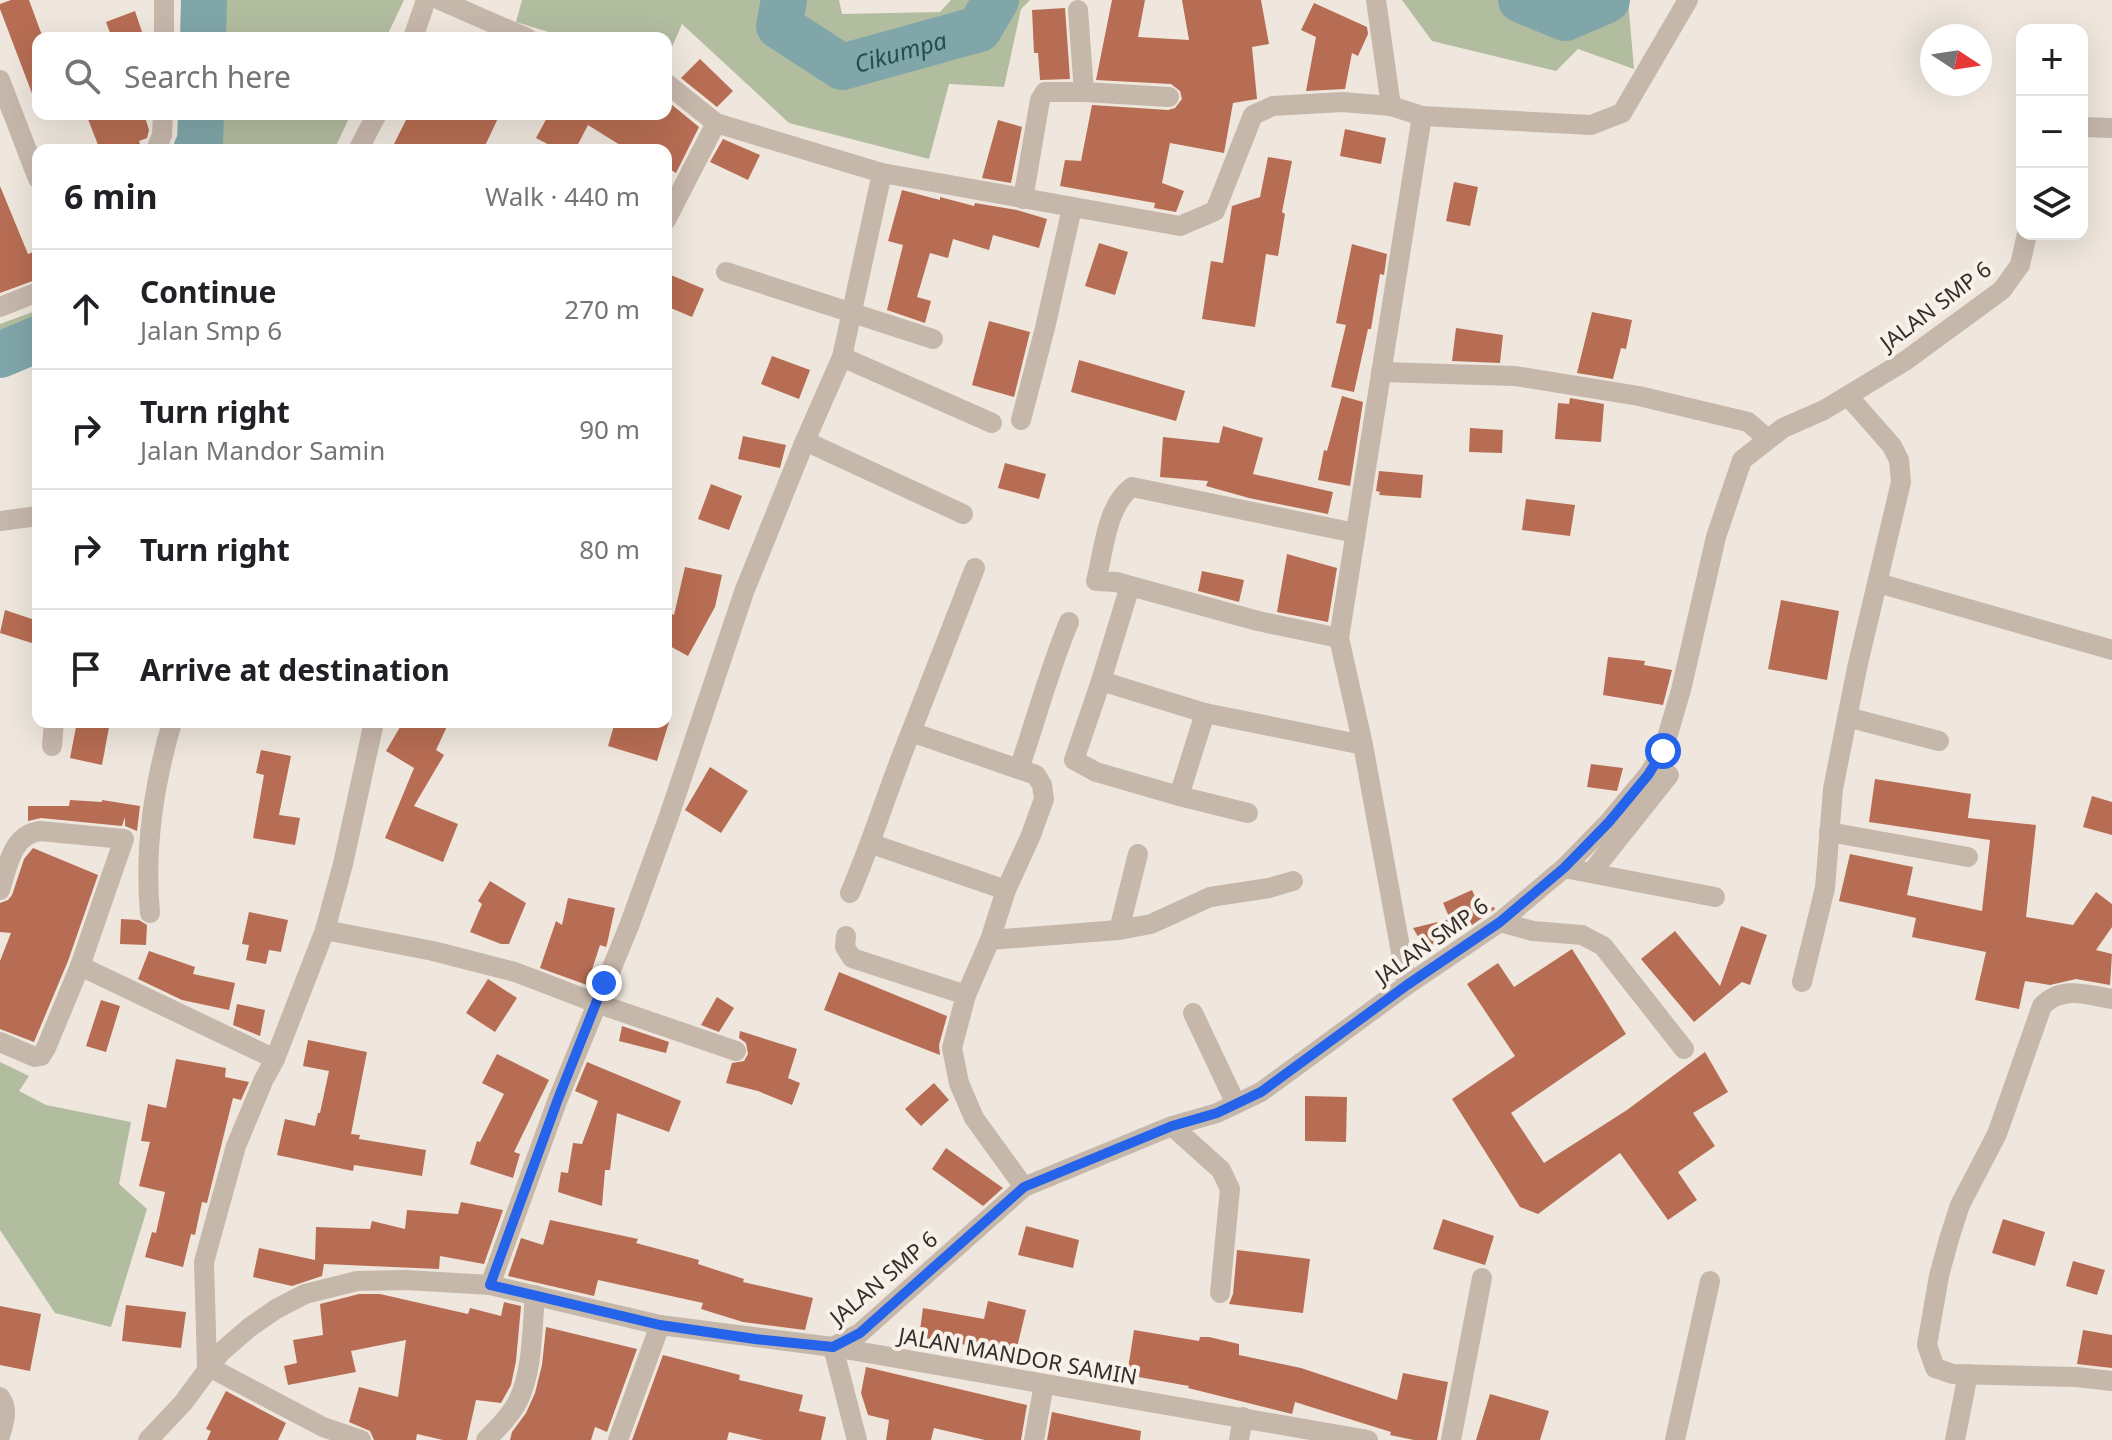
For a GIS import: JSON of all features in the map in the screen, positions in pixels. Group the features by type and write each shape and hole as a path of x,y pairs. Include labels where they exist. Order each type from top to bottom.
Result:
{"street":[{"path":"164,0 164,32"},
{"path":"415,32 426,0"},
{"path":"440,0 513,32"},
{"path":"1376,0 1391,106"},
{"path":"672,88 716,123 882,173 1180,226 1215,211 1253,115 1273,106 1342,102 1391,106 1422,116 1591,125 1622,113 1688,0"},
{"path":"1078,10 1084,92"},
{"path":"0,80 32,163"},
{"path":"1023,199 1040,100 1045,92 1169,97"},
{"path":"1407,985 1363,745 1339,638 1422,116"},
{"path":"158,144 163,120"},
{"path":"361,144 374,120"},
{"path":"672,208 716,123"},
{"path":"2088,127 2112,128"},
{"path":"490,1285 558,1099 629,926 744,592 842,357 882,173"},
{"path":"1021,420 1072,208"},
{"name":"JALAN SMP 6","path":"833,1347 860,1333 1024,1187 1172,1126 1217,1113 1261,1092 1407,985 1500,922 1564,868 1609,822 1648,775 1663,751 1681,690 1716,537 1742,460 1783,428 1824,410 1905,361 2002,290 2020,265 2026,240"},
{"path":"726,272 933,339"},
{"path":"0,307 32,294"},
{"path":"842,357 992,423"},
{"path":"1381,372 1515,376 1639,396 1748,422 1768,439"},
{"path":"1802,982 1825,888 1833,789 1847,717 1899,494 1899,460 1892,446 1848,396"},
{"path":"805,441 963,514"},
{"path":"1339,638 1258,621 1130,586 1096,581 1115,506 1122,494 1132,487 1355,533"},
{"path":"0,521 32,517"},
{"path":"850,893 872,844 894,774 975,568"},
{"path":"1878,583 2112,650"},
{"path":"1130,586 1074,760 1096,772 1248,813"},
{"path":"1019,769 1054,658 1069,622"},
{"path":"1101,681 1205,713 1363,745"},
{"path":"1179,796 1205,713"},
{"path":"1847,717 1939,741"},
{"path":"52,746 54,728"},
{"path":"150,913 148,837 160,766 170,728"},
{"path":"361,1440 323,1427 207,1366 204,1262 236,1146 275,1059 325,930 373,728"},
{"path":"911,732 1036,775 1042,785 1044,799 966,995 952,1048 959,1083 974,1118 1024,1187"},
{"path":"1591,873 1669,775"},
{"path":"0,1042 35,1057 41,1056 80,966 124,839 29,832 19,839 1,883"},
{"path":"1829,832 1968,857"},
{"path":"872,844 1006,890"},
{"path":"1119,930 1138,854"},
{"path":"1564,868 1715,897"},
{"path":"990,940 1119,930 1161,921 1210,897 1293,881"},
{"path":"1500,922 1533,931 1582,935 1603,946 1684,1049"},
{"path":"325,930 433,951 515,972 736,1051"},
{"path":"846,936 845,947 852,958 966,995"},
{"path":"80,966 275,1059"},
{"path":"2112,999 2065,992 2050,998 2042,1006 1997,1134 1960,1205 1939,1276 1927,1345 1935,1368 1953,1374 2077,1377 2112,1381"},
{"path":"1193,1013 1236,1104"},
{"path":"1172,1126 1221,1170 1230,1189 1220,1293"},
{"path":"1451,1440 1482,1278"},
{"name":"JALAN MANDOR SAMIN","path":"148,1440 183,1403 207,1366 250,1327 305,1294 357,1281 406,1280 490,1285 660,1325 833,1347 1368,1440"},
{"path":"1675,1440 1710,1281"},
{"path":"486,1440 502,1424 519,1399 527,1369 535,1295"},
{"path":"618,1440 660,1325"},
{"path":"833,1347 857,1440"},
{"path":"1955,1440 1968,1374"},
{"path":"1034,1440 1044,1384"},
{"path":"0,1397 5,1404 0,1436"},
{"path":"1239,1440 1243,1417"}],"green space":[{"path":"199,0 404,0 389,32 198,32"},
{"path":"522,0 839,0 842,14 940,12 951,0 1030,0 1021,9 1004,87 949,84 929,159 789,123 682,24 672,47 672,32 548,32 516,22"},
{"path":"1402,0 1628,0 1634,69 1578,49 1556,71 1432,41"},
{"path":"196,120 348,120 337,144 194,144"},
{"path":"32,312 32,356 0,370 0,324"},
{"path":"0,1062 29,1076 19,1091 46,1105 131,1122 119,1184 147,1209 111,1327 55,1313 0,1230"}],"building":[{"path":"11,0 29,0 41,32 32,32 32,93 0,9 0,4"},
{"path":"1112,0 1145,0 1138,37 1189,40 1182,0 1261,0 1269,44 1252,47 1257,99 1233,103 1224,153 1170,143 1162,183 1184,191 1176,212 1154,208 1155,203 1060,186 1065,160 1081,161 1092,105 1168,110 1175,108 1182,99 1180,91 1171,84 1096,80"},
{"path":"1314,3 1367,27 1368,34 1358,56 1352,53 1345,89 1306,91 1316,37 1301,30"},
{"path":"1065,8 1070,79 1040,80 1038,53 1034,53 1032,10"},
{"path":"135,11 142,32 110,32 106,22"},
{"path":"700,59 733,91 717,107 681,78"},
{"path":"672,105 699,127 676,173 672,171 672,144 618,144 588,125 578,144 548,144 536,138 546,120 672,120"},
{"path":"88,120 146,120 149,130 147,138 139,141 140,144 98,144"},
{"path":"406,120 497,120 486,144 394,144"},
{"path":"998,120 1022,127 1011,183 982,178"},
{"path":"1345,129 1386,138 1381,164 1340,156"},
{"path":"723,139 760,155 748,180 710,162"},
{"path":"1268,157 1292,161 1282,212 1285,214 1278,256 1266,254 1255,327 1202,319 1211,261 1223,263 1232,206 1260,197"},
{"path":"1454,182 1478,187 1470,226 1446,221"},
{"path":"0,186 28,254 32,252 32,281 0,293"},
{"path":"902,190 974,206 975,203 1017,210 1047,219 1039,248 993,235 989,250 953,239 948,258 930,253 917,297 931,301 925,323 887,310 903,245 888,241"},
{"path":"1099,243 1128,252 1115,295 1085,286"},
{"path":"1352,244 1387,254 1354,392 1331,387 1346,325 1336,323"},
{"path":"672,276 704,289 692,317 672,309"},
{"path":"1592,312 1632,320 1626,349 1621,348 1613,379 1577,373"},
{"path":"989,321 1030,332 1014,397 972,385"},
{"path":"1456,328 1503,335 1500,363 1452,361"},
{"path":"772,356 810,370 799,399 761,384"},
{"path":"1079,360 1185,391 1176,421 1071,392"},
{"path":"1342,396 1363,402 1350,486 1318,480 1324,450 1327,451"},
{"path":"1570,398 1604,404 1601,442 1555,439 1558,403 1569,404"},
{"path":"1223,426 1263,438 1253,474 1333,492 1328,514 1249,498 1206,486 1208,481 1160,477 1163,437 1219,443"},
{"path":"1470,428 1503,430 1502,453 1469,452"},
{"path":"743,436 786,445 780,468 738,459"},
{"path":"1005,463 1046,474 1039,499 998,488"},
{"path":"1379,471 1423,475 1421,498 1379,495 1380,492 1376,491"},
{"path":"711,484 742,496 729,530 698,519"},
{"path":"1526,499 1575,505 1570,536 1522,530"},
{"path":"1287,554 1337,568 1328,622 1277,612"},
{"path":"685,567 722,575 715,607 688,656 672,647 674,615"},
{"path":"1202,571 1244,580 1239,602 1198,591"},
{"path":"1781,600 1839,611 1827,680 1768,669"},
{"path":"5,610 32,619 32,643 0,633"},
{"path":"1608,657 1645,661 1644,665 1672,670 1663,705 1603,695"},
{"path":"76,728 109,728 102,765 70,758"},
{"path":"399,728 446,728 436,750 444,755 414,806 458,824 443,862 385,838 414,768 386,751"},
{"path":"613,728 667,728 657,761 608,746"},
{"path":"261,750 291,756 279,815 300,818 295,845 253,838 264,775 256,773"},
{"path":"1591,764 1623,768 1617,791 1587,787"},
{"path":"710,767 748,791 721,833 685,810"},
{"path":"1875,779 1971,794 1968,818 2036,825 2026,917 2073,925 2096,892 2112,904 2112,927 2096,950 2112,954 2110,985 2076,979 2050,985 2025,981 2019,1009 1975,1000 1986,952 1912,937 1916,918 1839,901 1850,854 1913,867 1907,895 1982,911 1990,840 1869,822"},
{"path":"2092,796 2112,802 2112,835 2083,827"},
{"path":"70,800 102,800 140,806 137,831 125,826 125,817 122,826 41,818 28,821 28,806 69,806"},
{"path":"33,848 98,875 68,961 34,1042 0,1029 0,961 11,933 0,932 0,903 12,895 24,859"},
{"path":"490,881 526,903 509,944 470,932 482,904 478,901"},
{"path":"1472,890 1481,910 1495,909 1455,937 1424,947 1413,928 1450,919 1443,903"},
{"path":"568,898 615,908 606,947 600,945 587,985 540,968 556,921 562,925"},
{"path":"249,912 288,920 281,952 269,950 266,964 246,960 249,945 242,944"},
{"path":"121,919 139,920 147,925 146,945 120,944"},
{"path":"1741,926 1767,935 1750,985 1742,982 1694,1022 1641,959 1675,931 1720,986"},
{"path":"1572,949 1626,1034 1511,1113 1544,1163 1627,1110 1705,1052 1728,1092 1693,1113 1715,1146 1678,1172 1697,1200 1668,1220 1620,1153 1538,1214 1520,1207 1452,1099 1515,1056 1467,984 1498,963 1514,987"},
{"path":"149,951 195,967 193,974 235,983 229,1010 182,1000 138,979"},
{"path":"839,972 947,1016 939,1045 940,1055 824,1010"},
{"path":"488,979 517,998 495,1032 466,1013"},
{"path":"717,997 734,1008 719,1032 701,1025"},
{"path":"101,1000 120,1006 106,1052 86,1046"},
{"path":"237,1004 265,1010 260,1036 233,1025"},
{"path":"622,1026 669,1042 666,1053 619,1041"},
{"path":"740,1031 797,1049 788,1078 800,1083 792,1105 758,1091 726,1083 732,1063 744,1061 748,1054 746,1043 739,1038"},
{"path":"308,1040 367,1052 351,1134 360,1135 359,1139 426,1150 422,1176 354,1165 353,1171 277,1155 285,1119 315,1126 320,1113 329,1071 303,1066"},
{"path":"497,1054 549,1080 514,1152 520,1154 513,1178 470,1164 477,1141 480,1142 504,1094 482,1083"},
{"path":"176,1059 226,1068 225,1077 249,1082 241,1100 233,1098 207,1203 202,1202 195,1235 191,1234 183,1267 145,1257 152,1232 156,1233 165,1192 139,1186 150,1142 141,1141 148,1104 166,1108"},
{"path":"587,1062 681,1101 669,1132 617,1113 610,1170 605,1170 602,1206 558,1192 561,1172 568,1173 573,1143 582,1144 598,1101 575,1091"},
{"path":"934,1083 949,1100 921,1126 905,1109"},
{"path":"1305,1096 1347,1097 1346,1142 1305,1141"},
{"path":"946,1148 1003,1188 983,1206 932,1169"},
{"path":"461,1202 503,1210 484,1264 440,1256 439,1269 324,1264 322,1276 292,1286 253,1277 259,1248 315,1260 316,1227 370,1229 372,1221 405,1229 407,1210 458,1214"},
{"path":"1443,1219 1494,1236 1485,1265 1433,1249"},
{"path":"2003,1219 2045,1232 2035,1266 1992,1253"},
{"path":"550,1220 638,1239 636,1243 699,1260 698,1264 744,1279 743,1282 813,1298 805,1330 743,1322 701,1309 703,1303 598,1280 594,1296 508,1276 521,1238 543,1245"},
{"path":"1026,1226 1079,1240 1073,1268 1018,1255"},
{"path":"1237,1250 1310,1259 1303,1313 1229,1304 1233,1294"},
{"path":"2073,1261 2105,1270 2097,1295 2066,1286"},
{"path":"359,1294 380,1294 468,1314 470,1308 501,1316 504,1302 521,1306 511,1385 501,1403 476,1400 467,1440 443,1440 417,1434 416,1440 374,1440 370,1431 349,1422 359,1387 398,1397 406,1340 351,1351 356,1372 288,1385 284,1366 297,1363 293,1340 323,1335 320,1304"},
{"path":"988,1301 1026,1310 1014,1360 976,1351 978,1347 919,1337 923,1308 984,1319"},
{"path":"126,1305 186,1312 181,1348 122,1341"},
{"path":"0,1306 41,1314 30,1371 0,1365"},
{"path":"546,1327 637,1349 607,1432 595,1427 591,1440 510,1440 535,1393"},
{"path":"1134,1330 1199,1341 1200,1337 1209,1337 1239,1344 1239,1355 1301,1368 1397,1400 1403,1373 1448,1382 1437,1440 1414,1440 1390,1435 1391,1432 1295,1402 1292,1414 1189,1386 1127,1375"},
{"path":"2083,1330 2112,1335 2112,1368 2077,1364"},
{"path":"663,1355 740,1375 739,1380 803,1395 799,1411 826,1417 821,1440 763,1440 729,1432 727,1440 632,1440"},
{"path":"866,1367 1027,1405 1021,1440 985,1440 934,1428 931,1440 886,1440 889,1420 868,1415 861,1393"},
{"path":"226,1391 286,1423 278,1440 207,1440 211,1431 206,1429"},
{"path":"1490,1394 1549,1411 1540,1440 1476,1440"},
{"path":"1052,1412 1141,1431 1140,1440 1047,1440"}],"waterway":[{"name":"Cikumpa","path":"203,32 204,0"},
{"name":"Cikumpa","path":"784,0 779,26 842,67 979,29 996,0"},
{"name":"Cikumpa","path":"1521,0 1565,18 1607,0"},
{"name":"Cikumpa","path":"199,144 201,120"},
{"name":"Cikumpa","path":"0,355 32,342"}],"route":[{"path":"604,983 490,1285 660,1325 833,1347 860,1333 1024,1187 1172,1126 1217,1113 1261,1092 1407,985 1462,950 1564,868 1609,822 1648,775 1663,751"}]}
